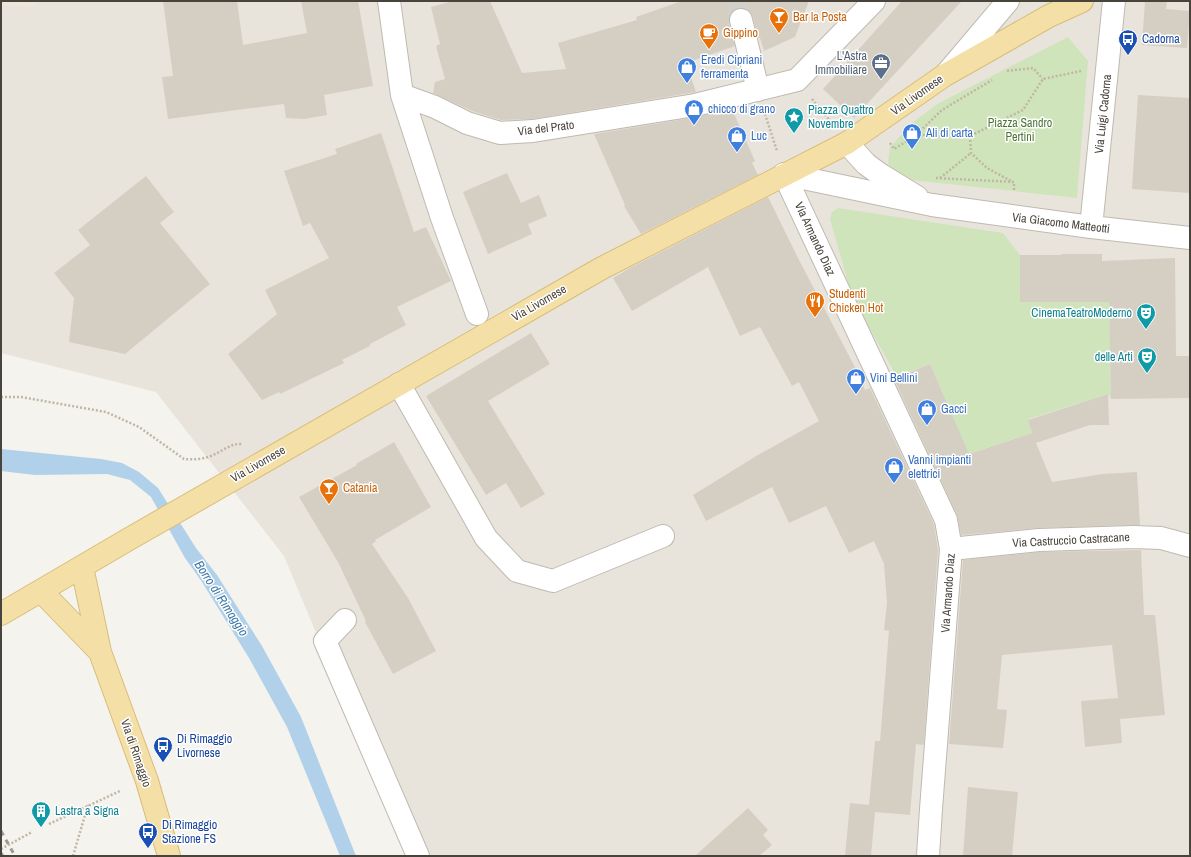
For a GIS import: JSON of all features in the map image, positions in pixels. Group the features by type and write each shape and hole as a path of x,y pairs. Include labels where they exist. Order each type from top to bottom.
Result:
{"main road":[{"name":"Via Livornese","path":"1,614 602,268 847,143 945,75 1049,16 1082,1"},
{"name":"Via di Rimaggio","path":"82,566 100,652 147,781 169,856"},
{"name":"Via di Rimaggio","path":"41,591 100,652"}],"street":[{"path":"389,1 402,95 442,218 477,314"},
{"path":"741,20 758,90 797,80 874,1"},
{"path":"945,75 1008,1"},
{"name":"Via Luigi Cadorna","path":"1091,227 1114,1"},
{"name":"Via del Prato","path":"402,95 434,107 467,123 500,133 533,131 695,105 758,90"},
{"name":"Via Giacomo Matteotti","path":"847,143 866,164 881,175 932,206"},
{"name":"Via Giacomo Matteotti","path":"784,174 932,206 1091,227 1190,238"},
{"name":"Via Armando Diaz","path":"784,174 946,520 951,549 928,856"},
{"path":"399,384 486,538 517,571 553,581 663,536"},
{"name":"Via Castruccio Castracane","path":"951,549 1039,540 1134,537 1161,538 1190,546"},
{"path":"345,620 325,641 418,856"}],"path":[{"path":"1001,74 1008,71 1033,68 1043,79"},
{"path":"917,134 970,136 1023,110 1043,79 1065,74"},
{"path":"894,148 917,134 942,110 995,78"},
{"path":"797,80 834,125"},
{"path":"758,90 784,174"},
{"path":"970,136 971,153 987,168 1014,182"},
{"path":"889,142 894,148 896,154"},
{"path":"940,178 971,153"},
{"path":"934,178 1014,182"},
{"path":"1013,196 1014,182"},
{"path":"1,397 21,397 106,412 139,427 184,459 211,456 236,443 245,444 253,451 258,465"},
{"path":"56,820 49,824 120,790"},
{"path":"73,856 88,805"},
{"path":"1,849 32,832"}],"shaded area":[{"path":"1,1 1190,1 1190,856 409,856 284,556 156,392 1,353"},
{"path":"1,1 38,1 32,7 1,5"}],"green space":[{"name":"Piazza Sandro Pertini","path":"1068,37 1088,61 1077,198 892,178 888,163 890,147 913,122 939,103"},
{"path":"838,208 1003,233 1020,255 1020,302 1109,302 1111,399 1108,394 1028,419 1032,433 968,454 930,364 897,377 852,297 830,219 832,212"}],"water":[{"name":"Borro di Rimaggio","path":"1,449 101,459 122,463 139,472 158,488 196,548 217,575 262,646 301,717 356,856 340,856 287,727 249,658 202,582 185,558 151,497 130,480 107,474 35,475 1,471"}],"building":[{"path":"163,1 237,1 243,45 307,33 301,1 358,1 373,86 324,95 327,115 304,119 286,118 284,104 168,119 162,77 173,76"},
{"path":"453,1 490,1 522,73 566,69 558,43 637,20 636,17 682,1 809,1 795,37 764,51 760,38 758,38 753,17 750,12 744,8 738,8 733,11 729,16 729,23 735,46 686,63 696,92 532,119 501,120 472,111 433,93 435,82 445,79 436,46 440,44 431,7"},
{"path":"902,1 962,1 854,118 823,89"},
{"path":"1145,1 1167,1 1166,9 1190,11 1187,48 1142,45"},
{"path":"1138,95 1190,98 1190,193 1132,189"},
{"path":"732,109 755,161 752,163 758,175 641,234 624,206 625,205 594,134 697,117"},
{"path":"381,133 414,232 426,227 451,281 397,307 406,325 342,360 344,363 280,394 279,392 262,400 228,354 277,314 265,290 329,258 310,223 303,226 284,171 337,154 335,149"},
{"path":"507,173 521,203 539,195 547,216 528,224 532,234 488,254 463,192"},
{"path":"146,176 174,212 160,223 210,284 125,354 69,342 74,298 54,273 90,245 78,230"},
{"path":"768,197 859,375 865,390 870,388 934,524 938,550 924,742 923,745 916,744 910,815 875,812 871,856 845,856 850,803 869,805 875,741 880,741 889,631 884,630 887,603 884,564 874,541 849,553 826,506 789,523 772,487 706,521 693,495 758,455 819,421 799,382 792,386 760,327 740,336 708,267 632,311 613,278"},
{"path":"1102,254 1102,261 1175,258 1176,356 1190,356 1190,398 1111,399 1109,302 1020,302 1020,255"},
{"path":"531,333 550,364 488,401 545,494 521,508 506,483 486,495 426,396"},
{"path":"930,364 969,454 1032,433 1028,420 1108,394 1109,425 1090,425 1036,443 1052,482 1103,474 1137,472 1140,525 1039,528 961,535 957,515 894,379"},
{"path":"394,442 431,507 375,540 376,541 372,544 408,598 436,651 393,674 365,622 366,621 338,562 299,497 357,465 356,464"},
{"path":"1141,550 1144,615 1155,615 1165,715 1120,719 1122,743 1085,747 1081,701 1118,698 1112,645 1002,655 997,709 1007,710 1003,748 949,744 963,560 1040,552"},
{"path":"968,787 1018,792 1012,856 963,856"},
{"path":"748,808 768,830 763,835 772,845 759,856 695,856"}],"tunnel":[{"path":"736,1 741,20"}],"railway":[{"path":"1,831 15,856"}],"place":[{"name":"Bar la Posta","path":"779,34"},
{"name":"Gippino","path":"709,50"},
{"name":"Cadorna","path":"1128,56"},
{"name":"L'Astra Immobiliare","path":"881,80"},
{"name":"Eredi Cipriani ferramenta","path":"687,84"},
{"name":"chicco di grano","path":"694,126"},
{"name":"Piazza Quattro Novembre","path":"794,134"},
{"name":"Ali di carta","path":"912,150"},
{"name":"Luc","path":"737,153"},
{"name":"Studenti Chicken Hot","path":"815,318"},
{"name":"CinemaTeatroModerno","path":"1146,330"},
{"name":"delle Arti","path":"1147,374"},
{"name":"Vini Bellini","path":"856,395"},
{"name":"Gacci","path":"927,426"},
{"name":"Vanni impianti elettrici","path":"894,484"},
{"name":"Catania","path":"329,505"},
{"name":"Di Rimaggio Livornese","path":"163,763"},
{"name":"Lastra a Signa","path":"41,828"},
{"name":"Di Rimaggio Stazione FS","path":"148,849"}]}
